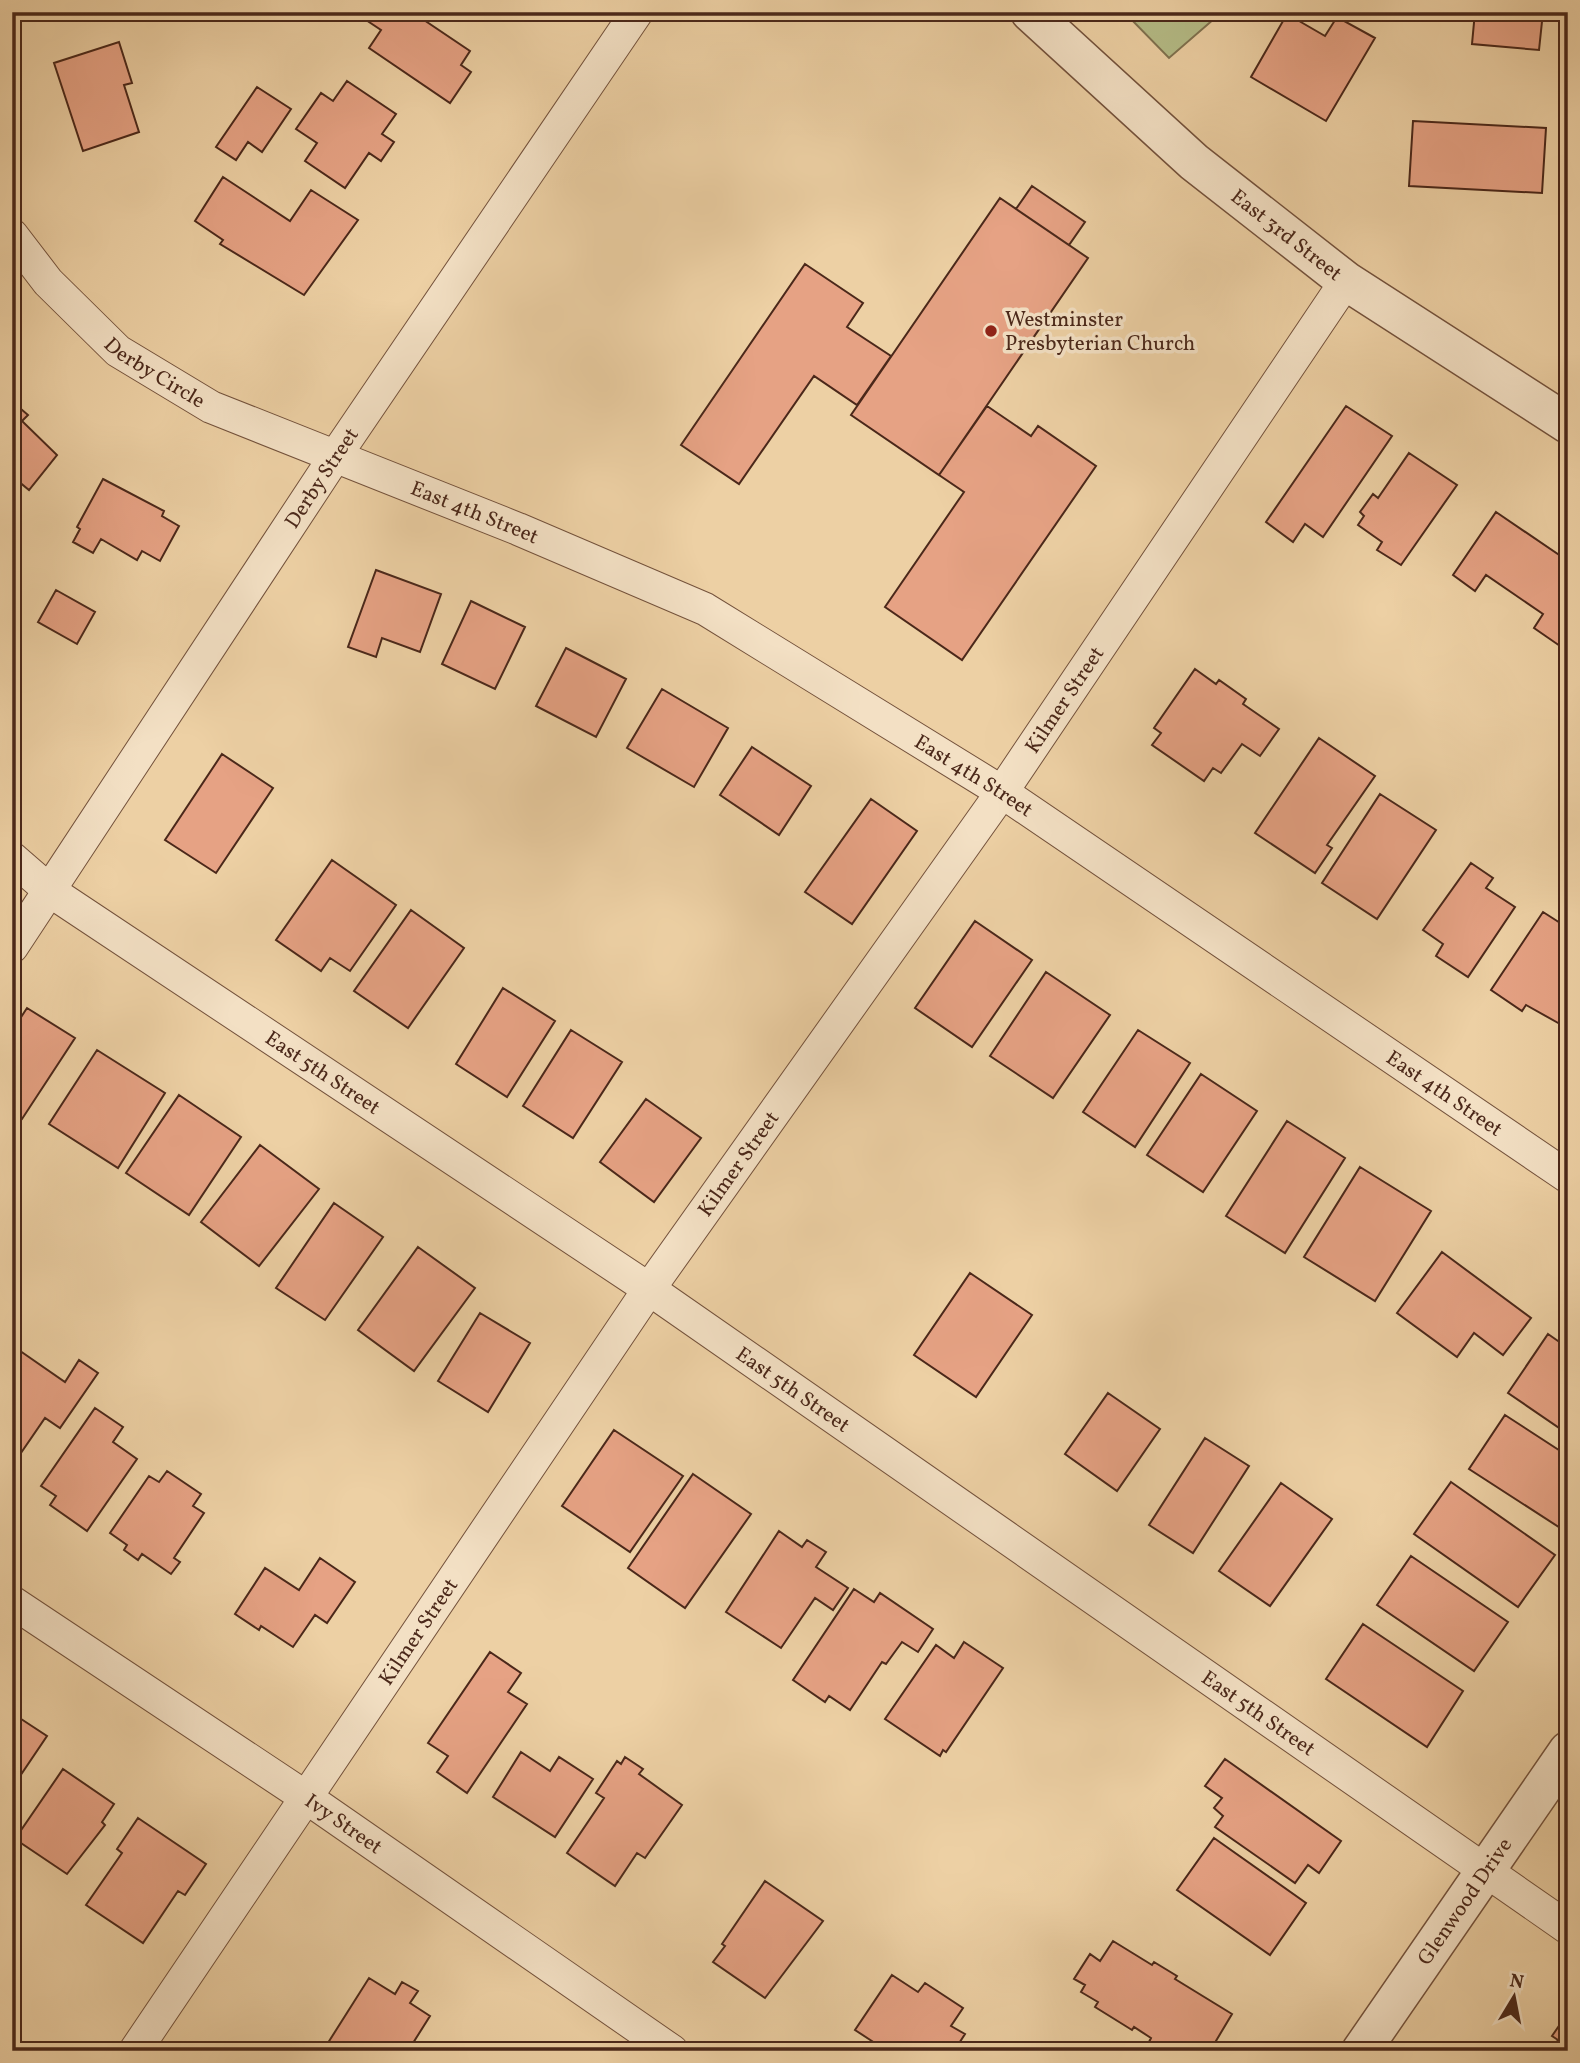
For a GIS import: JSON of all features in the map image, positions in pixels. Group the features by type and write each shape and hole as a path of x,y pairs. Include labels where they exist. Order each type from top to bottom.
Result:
{"street":[{"name":"Derby Street","path":"12,947 336,455 637,12"},
{"name":"East 3rd Street","path":"1030,12 1194,162 1346,281 1568,424"},
{"name":"Derby Circle","path":"12,235 48,282 118,351 211,407 336,455"},
{"name":"Kilmer Street","path":"135,2051 649,1289 1002,792 1346,281"},
{"name":"East 4th Street","path":"336,455 705,609 1002,792 1568,1177"},
{"name":"East 5th Street","path":"12,858 50,891 649,1289 1568,1928"},
{"name":"Ivy Street","path":"12,1602 307,1798 671,2051"},
{"name":"Glenwood Drive","path":"1361,2051 1568,1751"}],"green space":[{"path":"1124,12 1222,12 1169,58"}],"building":[{"path":"354,12 412,12 470,51 461,65 471,72 450,103 369,48 381,30"},
{"path":"1475,12 1543,12 1539,50 1472,44"},
{"path":"1287,14 1325,36 1337,17 1375,38 1326,121 1251,77"},
{"path":"119,42 132,83 124,85 139,132 83,151 54,63"},
{"path":"347,81 396,114 382,134 394,142 381,161 369,153 345,188 305,161 317,143 296,129 321,93 333,101"},
{"path":"257,87 291,109 262,152 248,142 236,160 216,147"},
{"path":"1413,121 1546,128 1542,193 1409,186"},
{"path":"223,177 290,221 311,190 358,220 304,295 220,244 223,240 195,221"},
{"path":"1032,186 1085,222 1069,245 1016,209"},
{"path":"1000,198 1088,258 939,475 851,415"},
{"path":"805,264 863,303 847,327 891,356 857,405 814,376 739,484 681,445"},
{"path":"14,403 28,415 22,421 57,455 29,490 12,476"},
{"path":"987,406 1031,436 1038,426 1096,466 962,660 885,607 964,492 939,475"},
{"path":"1346,406 1392,436 1323,537 1305,524 1293,542 1266,522"},
{"path":"1409,453 1457,485 1401,565 1377,550 1382,542 1358,525 1364,516 1360,512 1373,494 1378,498"},
{"path":"103,479 164,511 162,516 179,526 160,561 142,551 137,560 101,539 93,553 73,542 80,529 77,527"},
{"path":"1496,512 1568,561 1568,636 1560,646 1534,628 1543,614 1486,575 1475,591 1453,575"},
{"path":"376,570 441,594 420,652 382,638 376,657 348,647"},
{"path":"56,590 95,612 77,644 38,622"},
{"path":"471,601 525,627 495,689 442,664"},
{"path":"566,648 626,679 596,737 536,706"},
{"path":"1195,669 1216,684 1219,680 1246,699 1243,704 1279,729 1260,756 1242,744 1221,773 1213,768 1204,781 1152,745 1161,733 1154,728"},
{"path":"662,689 728,728 694,787 627,748"},
{"path":"1319,738 1375,776 1327,845 1332,848 1315,873 1255,833"},
{"path":"752,747 811,786 779,835 720,795"},
{"path":"222,754 273,788 216,873 165,840"},
{"path":"1380,794 1436,830 1377,919 1322,883"},
{"path":"871,799 917,831 852,924 805,892"},
{"path":"332,860 396,905 350,971 330,958 321,971 276,940"},
{"path":"1471,863 1493,878 1486,888 1515,907 1468,977 1436,956 1443,944 1423,930"},
{"path":"411,910 464,948 408,1028 354,991"},
{"path":"1543,912 1568,928 1568,984 1565,988 1568,990 1568,1011 1560,1024 1526,1005 1522,1011 1491,990"},
{"path":"975,921 1032,960 972,1047 915,1008"},
{"path":"1046,972 1110,1015 1053,1098 990,1056"},
{"path":"503,988 555,1021 507,1097 456,1064"},
{"path":"27,1008 75,1038 22,1119 12,1113 12,1031"},
{"path":"571,1030 622,1062 573,1138 523,1106"},
{"path":"1138,1030 1190,1063 1135,1147 1083,1112"},
{"path":"97,1050 165,1093 118,1168 49,1124"},
{"path":"1201,1074 1257,1111 1203,1192 1147,1155"},
{"path":"179,1095 241,1137 189,1215 126,1173"},
{"path":"646,1099 701,1138 654,1202 600,1162"},
{"path":"1287,1121 1345,1158 1285,1253 1226,1216"},
{"path":"260,1145 319,1189 259,1266 201,1222"},
{"path":"1360,1167 1431,1211 1375,1301 1304,1257"},
{"path":"334,1203 383,1237 325,1320 276,1288"},
{"path":"418,1247 475,1288 414,1371 358,1330"},
{"path":"1442,1252 1531,1318 1503,1355 1474,1333 1457,1357 1397,1313"},
{"path":"970,1273 1032,1315 976,1397 914,1355"},
{"path":"480,1313 530,1343 488,1412 438,1381"},
{"path":"1548,1334 1568,1348 1568,1434 1508,1393"},
{"path":"13,1346 65,1382 79,1360 98,1373 60,1428 45,1418 12,1466"},
{"path":"1108,1393 1160,1429 1117,1491 1065,1454"},
{"path":"95,1408 123,1427 113,1442 137,1459 87,1531 50,1505 56,1496 41,1486"},
{"path":"1505,1415 1568,1456 1568,1533 1469,1469"},
{"path":"614,1430 683,1476 630,1552 562,1506"},
{"path":"1205,1438 1249,1466 1193,1553 1149,1525"},
{"path":"167,1471 201,1494 193,1506 204,1513 174,1558 180,1562 171,1574 142,1554 138,1560 124,1550 127,1545 110,1533 149,1476 159,1482"},
{"path":"693,1474 751,1514 685,1608 628,1568"},
{"path":"1451,1482 1555,1555 1518,1607 1414,1534"},
{"path":"1281,1483 1332,1519 1270,1606 1219,1571"},
{"path":"779,1531 802,1547 807,1540 826,1552 816,1567 848,1588 833,1610 815,1598 781,1648 726,1612"},
{"path":"1411,1556 1508,1622 1474,1671 1377,1605"},
{"path":"320,1558 355,1582 327,1623 315,1615 293,1647 261,1626 259,1630 235,1614 265,1568 299,1590"},
{"path":"854,1589 874,1602 880,1593 933,1629 918,1652 902,1642 886,1664 882,1662 850,1710 829,1696 825,1702 793,1680"},
{"path":"1363,1624 1463,1691 1427,1747 1326,1679"},
{"path":"964,1642 1003,1668 946,1752 943,1750 940,1756 885,1719 936,1645 954,1658"},
{"path":"490,1652 521,1673 508,1692 527,1704 467,1793 437,1772 448,1756 428,1743"},
{"path":"12,1713 47,1736 12,1788"},
{"path":"521,1752 550,1771 559,1757 593,1779 555,1837 493,1797"},
{"path":"625,1757 643,1769 639,1774 682,1805 645,1858 637,1853 615,1886 567,1853 604,1798 596,1793 617,1761 621,1764"},
{"path":"1225,1759 1341,1841 1319,1873 1308,1865 1295,1883 1215,1827 1223,1816 1214,1808 1222,1798 1205,1786"},
{"path":"63,1769 114,1804 102,1822 105,1825 67,1874 15,1839"},
{"path":"138,1818 206,1864 185,1895 178,1891 143,1943 86,1905 122,1853 117,1849"},
{"path":"1214,1838 1306,1903 1270,1955 1177,1890"},
{"path":"765,1881 823,1921 765,1998 713,1962 725,1946 722,1944"},
{"path":"1113,1941 1152,1965 1154,1962 1177,1976 1175,1979 1232,2014 1210,2051 1163,2051 1149,2042 1151,2038 1134,2027 1132,2030 1095,2007 1098,2002 1081,1992 1085,1985 1074,1979 1090,1954 1100,1961"},
{"path":"892,1975 918,1992 925,1983 963,2008 951,2026 965,2034 954,2051 879,2051 881,2047 855,2030"},
{"path":"369,1978 395,1994 402,1982 418,1991 410,2003 430,2016 408,2051 333,2051 326,2046"},
{"path":"1565,2017 1568,2051 1551,2051 1558,2040 1552,2036"}],"place":[{"name":"Westminster Presbyterian Church","path":"991,331"}]}
